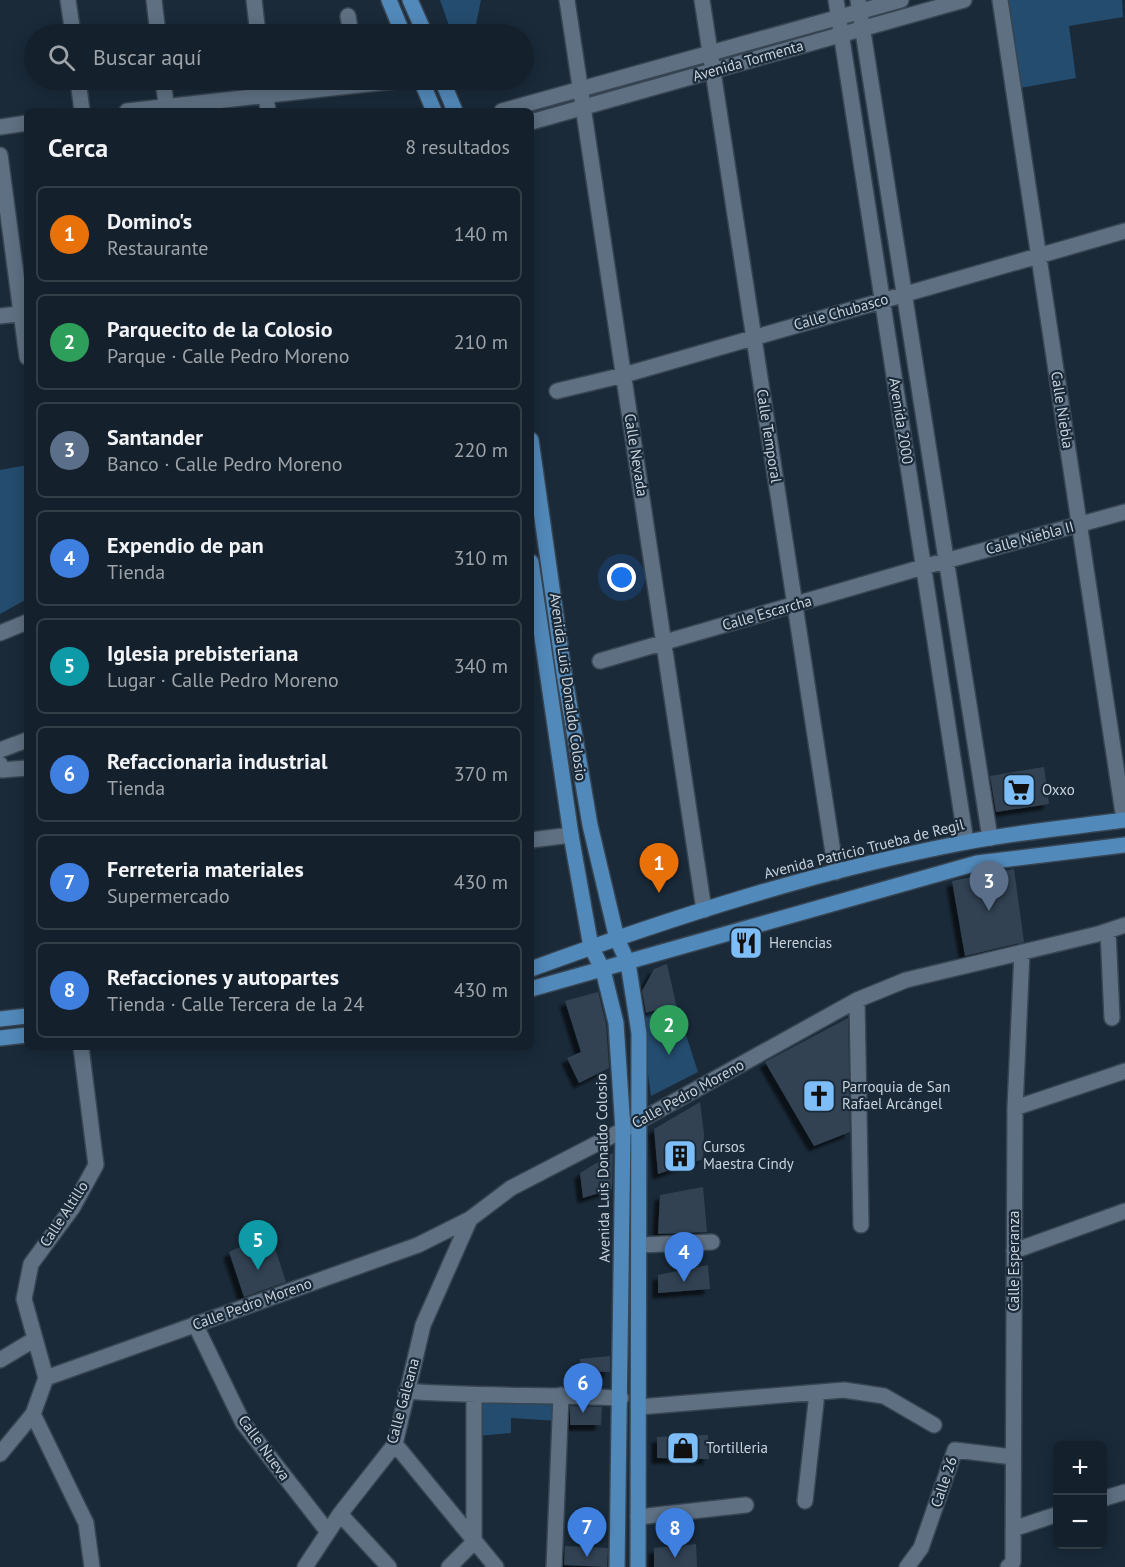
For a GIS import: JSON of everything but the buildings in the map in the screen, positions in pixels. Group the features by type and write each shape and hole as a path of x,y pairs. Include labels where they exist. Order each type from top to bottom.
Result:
{"main road":[{"path":"389,0 399,24"},
{"path":"410,0 421,24"},
{"path":"425,90 433,108"},
{"path":"446,90 454,108"},
{"path":"534,484 590,825 616,939 628,963 639,1033 641,1119 638,1567"},
{"name":"Avenida Luis Donaldo Colosio","path":"534,582 571,835 591,947 603,970 616,1023 623,1130 617,1567"},
{"name":"Avenida Patricio Trueba de Regil","path":"534,968 704,910 836,872 966,842 1124,820"},
{"path":"534,988 977,863 1125,844"},
{"path":"0,1019 24,1016"},
{"path":"0,1038 24,1035"}],"street":[{"path":"68,0 72,24"},
{"path":"154,0 157,24"},
{"path":"254,0 257,24"},
{"name":"Calle Nevada","path":"567,0 704,910"},
{"name":"Calle Temporal","path":"702,0 836,872"},
{"name":"Avenida 2000","path":"836,0 883,300 990,838"},
{"name":"Avenida Tormenta","path":"513,108 839,17 859,6 901,0"},
{"name":"Avenida Tormenta","path":"534,121 964,0"},
{"name":"Calle Niebla","path":"1000,0 1124,820"},
{"name":"Avenida 2000","path":"859,6 905,294 966,842"},
{"path":"348,16 349,24"},
{"path":"79,90 82,108"},
{"path":"164,90 166,108"},
{"path":"186,108 267,104 324,90"},
{"path":"0,127 24,123"},
{"path":"0,155 24,307"},
{"name":"Calle Chubasco","path":"557,391 624,375 1125,231"},
{"path":"0,316 24,313"},
{"name":"Calle Niebla II","path":"934,564 1125,512"},
{"name":"Calle Escarcha","path":"600,662 934,564"},
{"path":"0,633 24,623"},
{"path":"0,750 24,741"},
{"path":"1,767 24,768"},
{"path":"534,840 571,835"},
{"name":"Calle Pedro Moreno","path":"46,1378 418,1245 470,1219 511,1188 623,1130 857,1000 906,980 1125,925"},
{"path":"1108,931 1112,1018"},
{"name":"Calle Esperanza","path":"1008,1567 1013,1562 1015,1108 1022,952"},
{"path":"857,1000 861,1225"},
{"name":"Calle Altillo","path":"46,1378 24,1299 31,1264 73,1207 96,1165 81,1050"},
{"path":"1015,1108 1125,1071"},
{"path":"1014,1251 1125,1211"},
{"name":"Calle Galeana","path":"305,1567 340,1514 395,1444 423,1325 470,1219"},
{"path":"640,1245 712,1242"},
{"name":"Calle Nueva","path":"195,1324 243,1423 328,1532"},
{"path":"0,1360 35,1339"},
{"path":"0,1454 33,1414 46,1378"},
{"path":"639,1407 844,1390 884,1396 934,1425"},
{"path":"406,1391 474,1396 561,1395 621,1398"},
{"path":"805,1501 817,1393"},
{"path":"554,1567 561,1395"},
{"path":"449,1567 474,1542 474,1396"},
{"path":"33,1414 86,1523 92,1567"},
{"path":"395,1444 496,1567"},
{"name":"Calle 26","path":"907,1567 921,1548 955,1450 1014,1457"},
{"path":"1107,1497 1125,1492"},
{"path":"638,1517 746,1505"},
{"path":"340,1514 389,1567"},
{"path":"1013,1529 1053,1516"},
{"path":"618,1550 638,1550"}],"shaded area":[{"path":"440,0 481,0 476,24 448,24"},
{"path":"1007,0 1122,0 1123,17 1069,26 1076,78 1020,88"},
{"path":"24,466 24,601 0,614 0,470"},
{"path":"676,1004 698,1072 651,1096 640,1016"},
{"path":"558,1398 558,1421 511,1418 511,1433 477,1436 476,1400"}],"place":[{"name":"Oxxo","path":"1019,790"},
{"name":"Domino's","path":"659,893"},
{"name":"Santander","path":"989,911"},
{"name":"Herencias","path":"746,943"},
{"name":"Parquecito de la Colosio","path":"669,1055"},
{"name":"Parroquia de San Rafael Arcángel","path":"819,1096"},
{"name":"Cursos Maestra Cindy","path":"680,1156"},
{"name":"Iglesia prebisteriana","path":"258,1270"},
{"name":"Expendio de pan","path":"684,1282"},
{"name":"Refaccionaria industrial","path":"583,1413"},
{"name":"Tortilleria","path":"683,1448"},
{"name":"Ferreteria materiales","path":"587,1557"},
{"name":"Refacciones y autopartes","path":"675,1558"}]}
